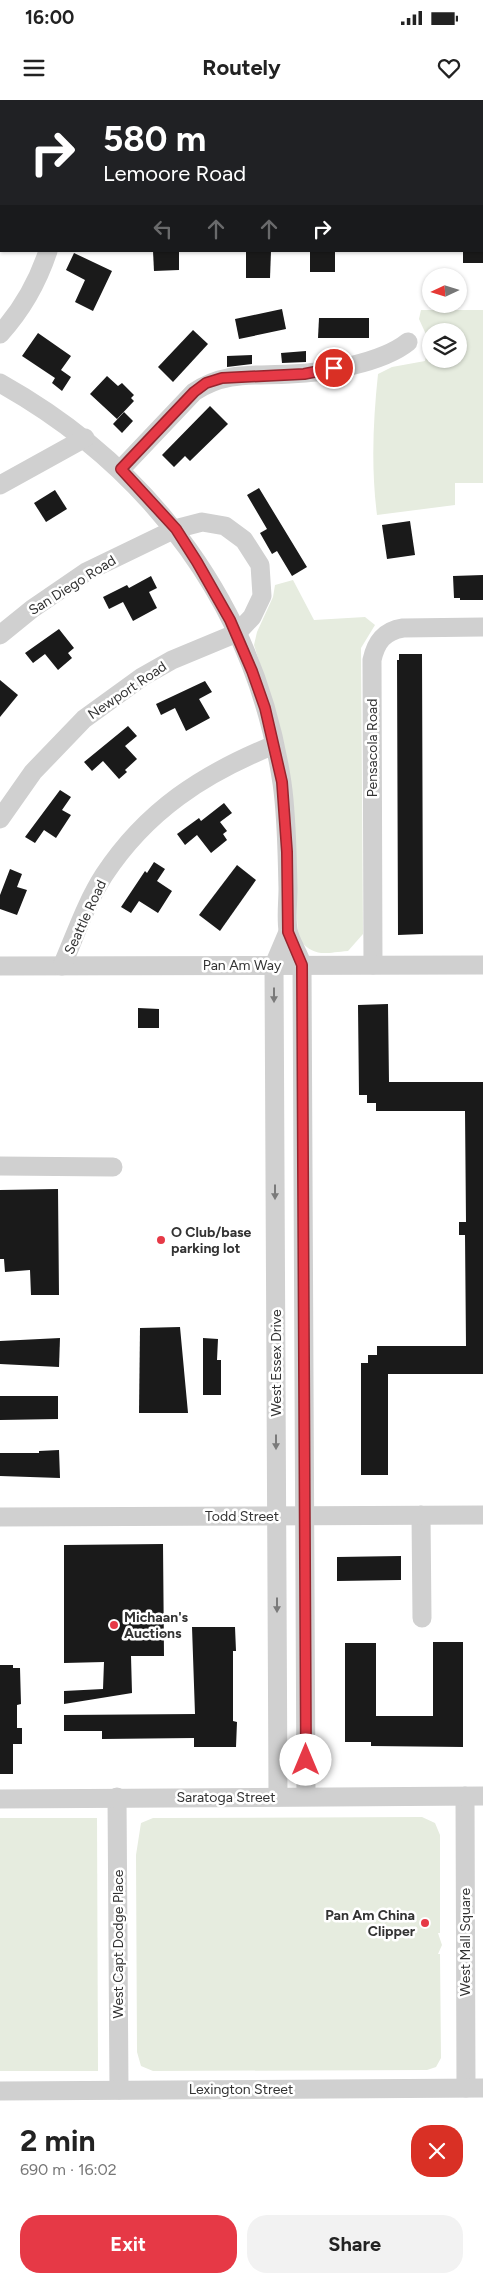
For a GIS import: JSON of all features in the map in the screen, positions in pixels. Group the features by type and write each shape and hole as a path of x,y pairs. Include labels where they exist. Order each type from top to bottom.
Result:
{"street":[{"path":"0,334 35,282 48,252"},
{"path":"121,469 194,392 206,383 234,376 318,371 383,357 408,342"},
{"name":"West Essex Drive","path":"0,383 55,416 85,438 121,469 176,529 218,595 236,633 252,671 274,745 282,782 286,819 288,932 302,965 306,1796"},
{"path":"0,486 85,438"},
{"name":"Newport Road","path":"0,820 33,772 84,719 105,702 142,677 172,660 236,633 252,617 262,596 260,566 244,540 225,526 202,522 176,529"},
{"name":"San Diego Road","path":"0,635 32,608 86,572 176,529"},
{"name":"Pensacola Road","path":"373,965 372,660 375,646 391,630 403,628 483,627"},
{"name":"Seattle Road","path":"62,966 88,904 104,876 126,846 147,823 169,802 199,781 218,770 274,745"},
{"name":"West Essex Drive","path":"278,1797 274,965 288,932"},
{"name":"Pan Am Way","path":"0,966 483,965"},
{"path":"0,1166 113,1167"},
{"path":"275,1167 303,1167"},
{"path":"275,1318 304,1318"},
{"name":"Todd Street","path":"0,1517 483,1515"},
{"path":"421,1516 422,1618"},
{"name":"Saratoga Street","path":"0,1799 474,1796"},
{"name":"West Mall Square","path":"474,1796 474,2088"},
{"name":"West Capt Dodge Place","path":"117,1797 119,2090"},
{"name":"Lexington Street","path":"0,2091 474,2088"}],"shaded area":[{"path":"421,310 422,313 467,313 468,310 483,310 483,483 455,483 455,505 377,515 373,444 378,374 392,367 422,362 422,368 467,368 467,323 422,323 422,326 419,319"},
{"path":"293,580 314,620 365,617 375,625 361,648 363,934 348,951 315,952 298,939 296,897 277,718 254,645 257,632 273,597 275,585"},
{"path":"422,1817 435,1823 440,1835 440,1933 438,1933 442,1945 438,1954 440,1954 441,2058 436,2067 427,2070 153,2071 141,2066 137,2052 136,1855 141,1823 153,1818"},
{"path":"0,1818 97,1818 98,2071 0,2071"}],"building":[{"path":"153,252 179,252 179,270 154,271"},
{"path":"246,252 271,252 270,278 246,278"},
{"path":"310,252 335,252 335,272 310,272"},
{"path":"463,252 483,252 483,263 463,263"},
{"path":"74,253 112,271 93,311 75,302 85,280 66,270"},
{"path":"282,309 286,329 239,339 235,319"},
{"path":"319,318 369,318 369,338 318,338"},
{"path":"193,330 208,344 173,382 158,367"},
{"path":"38,333 71,356 61,370 71,377 62,391 52,383 55,378 22,356"},
{"path":"306,351 306,362 282,363 281,353"},
{"path":"252,355 252,364 227,367 227,356"},
{"path":"107,376 118,386 122,383 134,395 131,398 134,401 117,419 90,394"},
{"path":"210,406 228,424 190,461 185,456 174,467 162,455"},
{"path":"124,412 133,421 122,433 113,424"},
{"path":"259,488 307,567 292,576 277,551 272,554 260,533 267,529 247,495"},
{"path":"55,490 67,509 46,522 34,503"},
{"path":"410,521 415,555 387,559 382,525"},
{"path":"483,575 483,600 460,600 460,598 454,598 453,576"},
{"path":"151,576 157,588 149,592 157,608 133,621 123,602 109,609 103,597 127,585 129,588"},
{"path":"59,629 74,648 68,653 72,658 58,670 45,654 33,663 25,653"},
{"path":"399,654 422,654 423,934 398,935 397,660 399,660"},
{"path":"0,680 18,695 0,717"},
{"path":"205,681 212,692 199,699 210,718 186,731 175,708 161,715 156,704"},
{"path":"128,726 137,736 125,746 137,759 125,770 127,772 119,779 103,761 92,771 84,762"},
{"path":"60,790 71,797 62,810 71,815 56,838 44,830 35,843 25,837"},
{"path":"224,803 232,813 220,822 227,831 223,834 227,840 211,853 197,835 185,845 177,834 199,818 201,821"},
{"path":"154,862 165,869 157,881 172,891 158,913 139,901 131,913 121,907 145,871 147,873"},
{"path":"237,865 256,880 220,931 199,915"},
{"path":"10,869 22,874 17,887 27,890 17,915 0,909 0,895"},
{"path":"388,1004 389,1082 483,1082 483,1374 388,1374 388,1475 361,1475 361,1363 368,1363 368,1355 377,1355 377,1346 466,1346 465,1235 459,1235 459,1222 466,1222 465,1111 376,1111 376,1103 367,1103 367,1095 359,1095 358,1005"},
{"path":"138,1008 159,1009 159,1028 138,1028"},
{"path":"58,1189 59,1295 31,1295 30,1270 5,1272 4,1259 0,1259 0,1190"},
{"path":"180,1327 188,1413 139,1413 140,1328"},
{"path":"60,1338 59,1367 0,1364 0,1341"},
{"path":"203,1338 218,1339 217,1360 221,1360 221,1395 203,1395"},
{"path":"0,1396 58,1396 58,1419 0,1420"},
{"path":"59,1450 60,1478 0,1476 0,1453 39,1453 39,1451"},
{"name":"Michaan's Auctions","path":"163,1544 164,1656 131,1656 132,1693 64,1704 64,1691 103,1689 104,1662 64,1663 64,1545"},
{"path":"401,1556 401,1580 337,1581 337,1557"},
{"path":"192,1627 235,1627 236,1651 233,1651 233,1721 237,1722 236,1747 194,1747 194,1738 102,1739 102,1731 64,1731 64,1715 195,1714"},
{"path":"433,1642 463,1642 463,1747 371,1746 371,1742 345,1742 345,1643 376,1643 376,1716 433,1716"},
{"path":"0,1665 13,1665 13,1668 20,1668 21,1704 17,1705 17,1728 22,1728 22,1744 13,1744 13,1774 0,1774"}],"place":[{"name":"O Club/base parking lot","path":"161,1240"},
{"name":"Michaan's Auctions","path":"114,1625"},
{"name":"Pan Am China Clipper","path":"425,1923"}],"route":[{"path":"306,1760 302,965 299,954 288,932 286,819 282,782 265,708 252,671 218,595 176,529 121,469 194,392 206,383 234,376 304,374 334,368"}]}
